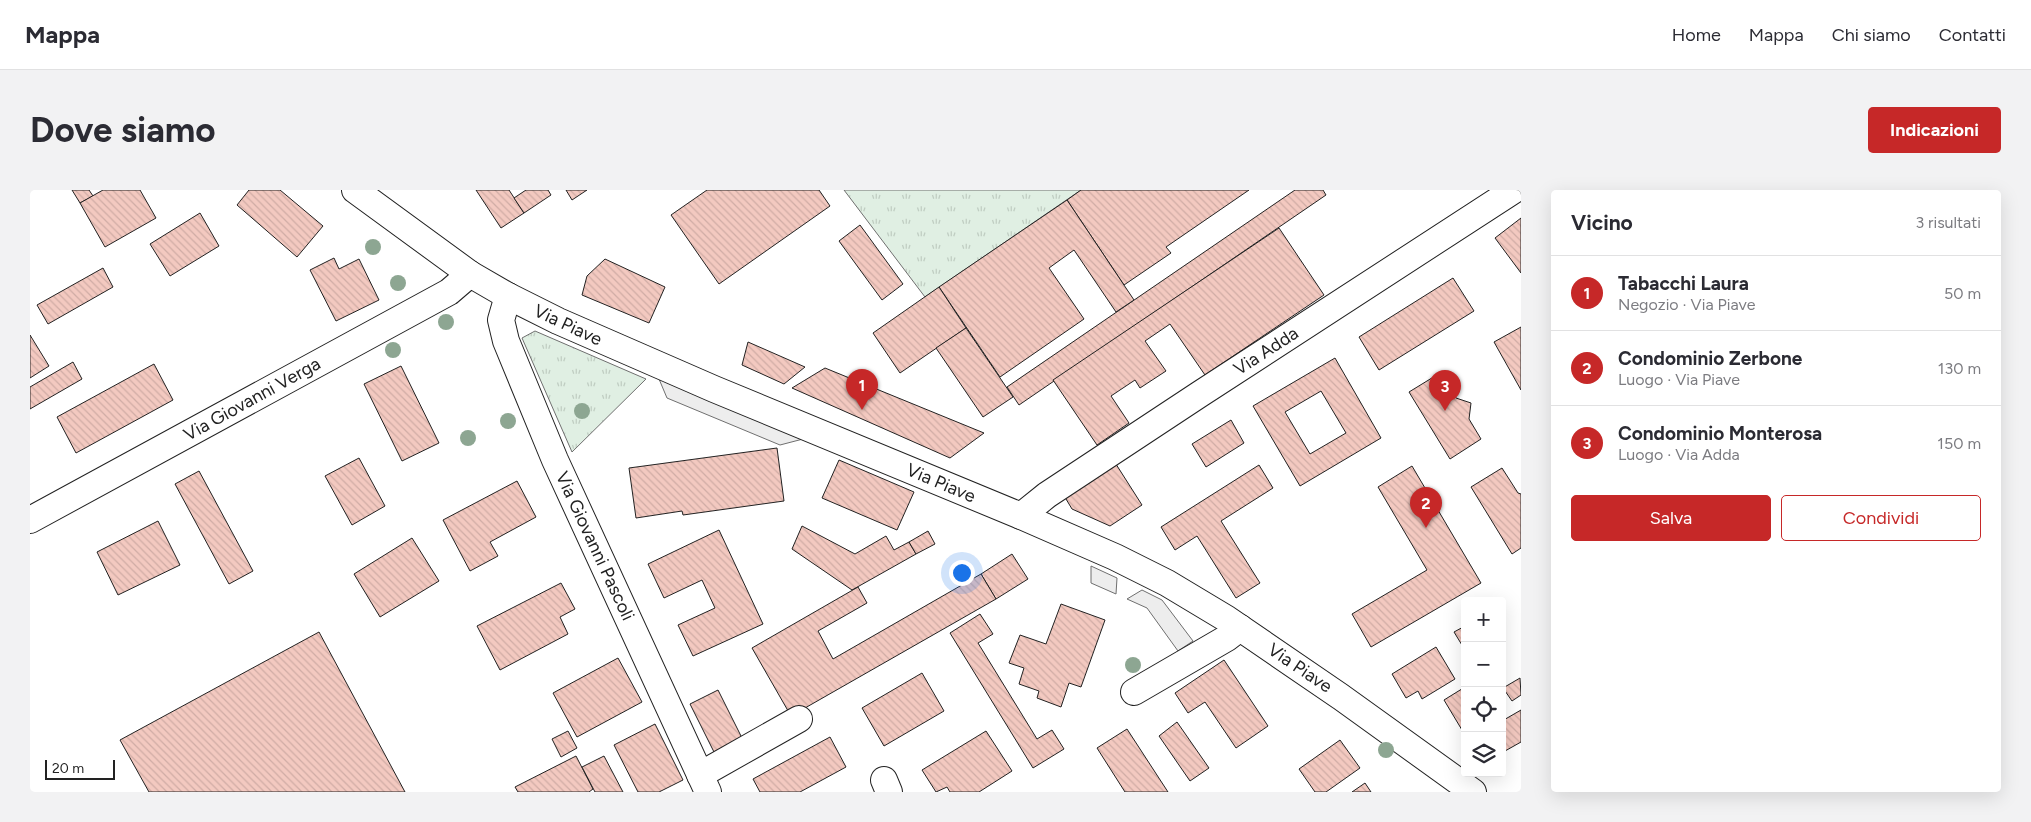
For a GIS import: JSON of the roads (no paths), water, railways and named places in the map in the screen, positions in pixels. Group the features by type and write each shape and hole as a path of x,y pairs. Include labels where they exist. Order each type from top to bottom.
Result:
{"street":[{"name":"Via Piave","path":"356,190 470,274 508,296 583,333 1021,516 1144,571 1187,594 1395,734 1473,792"},
{"name":"Via Adda","path":"1021,516 1047,495 1514,190"},
{"name":"Via Giovanni Verga","path":"30,520 449,292 470,274"},
{"name":"Via Giovanni Pascoli","path":"508,296 501,320 506,342 555,460 701,786"},
{"path":"1134,692 1227,638 1240,628"},
{"path":"701,786 799,719"}],"place":[{"name":"Tabacchi Laura","path":"862,410"},
{"name":"Condominio Monterosa","path":"1445,411"},
{"name":"Condominio Zerbone","path":"1426,528"}]}
